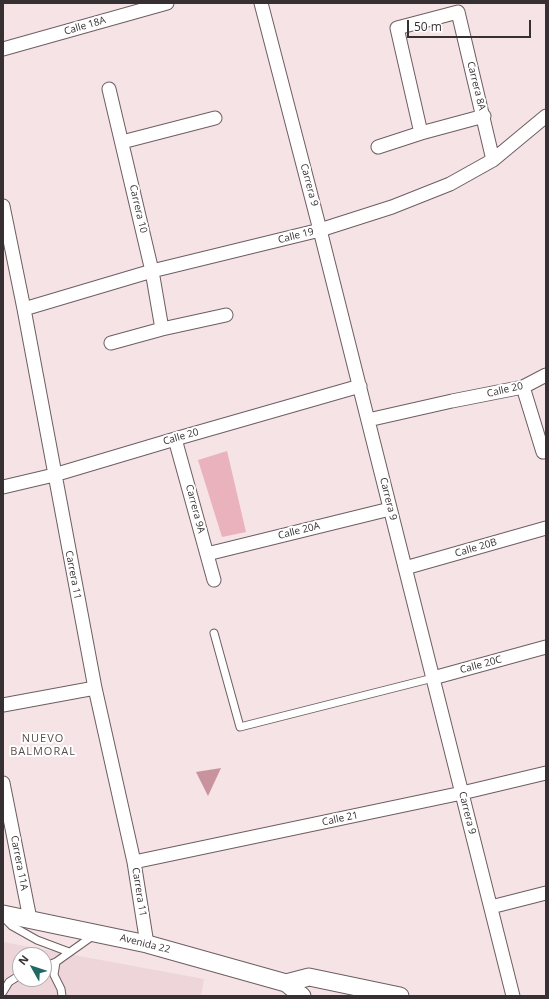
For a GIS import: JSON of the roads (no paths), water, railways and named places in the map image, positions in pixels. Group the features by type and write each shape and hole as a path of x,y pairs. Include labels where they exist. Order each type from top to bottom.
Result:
{"street":[{"name":"Calle 18A","path":"3,49 167,3"},
{"name":"Carrera 9","path":"261,3 360,386 513,996"},
{"name":"Carrera 8A","path":"421,133 397,28 458,12 484,116 493,160"},
{"name":"Carrera 10","path":"109,89 152,271 162,329"},
{"path":"378,147 421,133 484,116"},
{"name":"Calle 19","path":"24,309 152,271 320,230 400,204 450,184 493,160 546,116"},
{"path":"122,142 215,118"},
{"name":"Carrera 11","path":"3,206 24,309 94,688 134,862 147,944"},
{"path":"111,343 226,314"},
{"name":"Calle 20","path":"368,420 452,401 523,388 546,375"},
{"name":"Calle 20","path":"3,487 54,475 360,386"},
{"path":"523,388 543,452"},
{"name":"Carrera 9A","path":"175,439 214,580"},
{"name":"Calle 20A","path":"207,554 390,509"},
{"name":"Calle 20B","path":"405,568 546,528"},
{"name":"Calle 20C","path":"433,678 546,647"},
{"path":"3,705 94,688"},
{"name":"Calle 21","path":"134,862 462,793 546,773"},
{"name":"Carrera 11A","path":"3,783 30,919"},
{"path":"491,907 546,893"},
{"name":"Avenida 22","path":"3,916 30,919 147,944 285,986 302,996"},
{"path":"285,986 309,977 400,996"}],"lane":[{"name":"Calle 20C","path":"214,633 240,727 433,678"},
{"path":"3,916 12,926 36,940 70,952"},
{"path":"52,964 97,933"},
{"path":"56,962 54,975 61,989 62,996"},
{"path":"3,992 9,982 12,980"}],"district":[{"name":"NUEVO BALMORAL","path":"43,745"}]}
